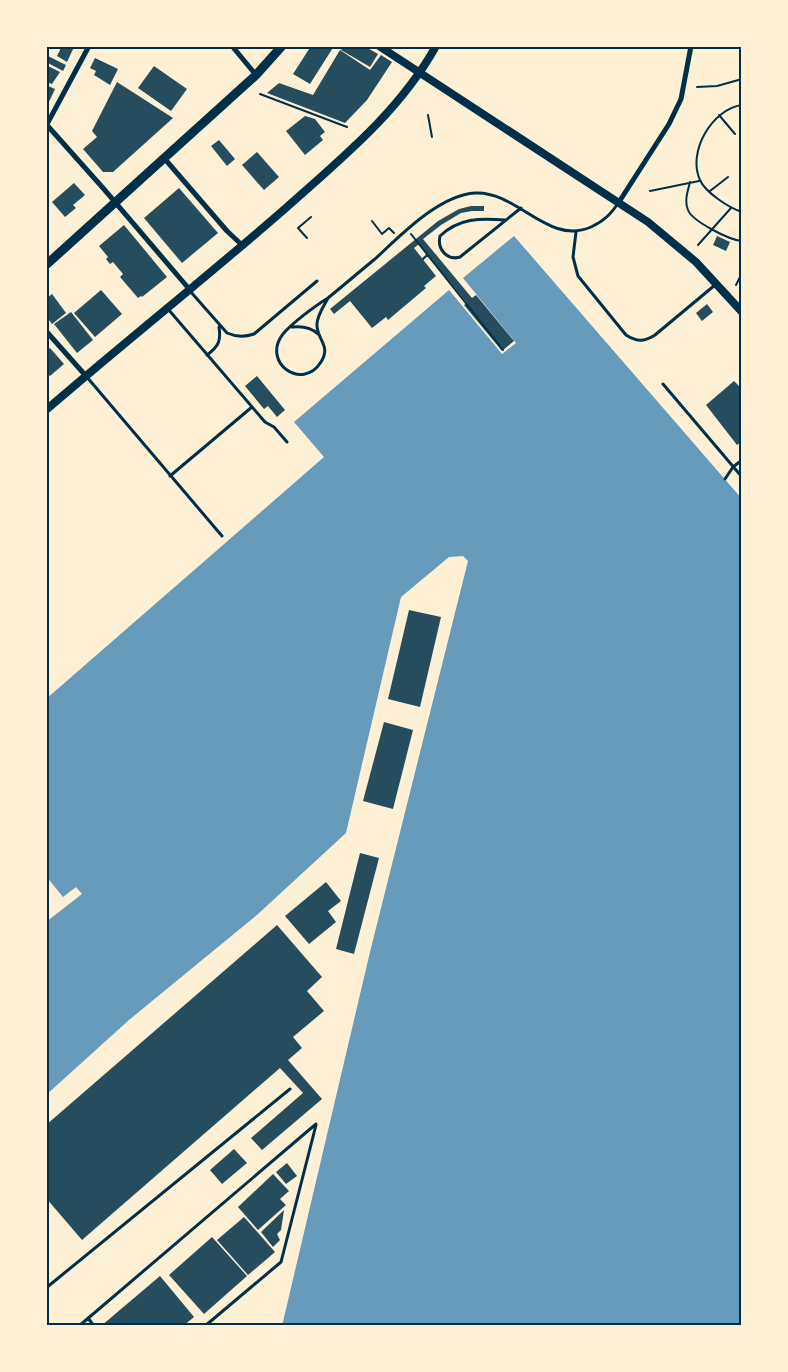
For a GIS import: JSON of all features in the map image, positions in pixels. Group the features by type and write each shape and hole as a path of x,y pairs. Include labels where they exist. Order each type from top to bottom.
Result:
{"main road":[{"path":"46,265 256,75 282,46"}],"street":[{"path":"232,46 256,75"},
{"path":"379,46 648,222 680,248 717,283 742,312"},
{"path":"46,410 243,246 369,135 420,72 436,46"},
{"path":"619,202 650,155 681,99 692,46"},
{"path":"88,47 47,125 190,290"},
{"path":"164,157 227,231 243,246"},
{"path":"46,331 86,376"}],"lane":[{"path":"291,327 305,327 314,330 325,344 322,361 316,369 307,374 290,373 278,360 277,351 283,334 291,327 313,308 328,298 408,230 439,207 456,198 475,193 498,196 544,223 564,231 576,232 597,224 610,216 619,202"},
{"path":"506,220 480,218 460,222 445,231 440,236 438,242 448,257 453,259 460,257 496,230 520,208"},
{"path":"576,232 573,257 578,276 626,335 633,340 648,340 656,335 717,283"},
{"path":"190,290 227,333 247,336 254,334 317,281"},
{"path":"320,336 317,326 321,311 328,298"},
{"path":"167,308 265,422 274,427 287,442"},
{"path":"207,355 219,344 221,338 219,326"},
{"path":"86,376 222,536"},
{"path":"662,384 742,477"},
{"path":"170,476 252,407"},
{"path":"725,479 733,467 742,460"},
{"path":"46,1288 290,1090"},
{"path":"79,1326 316,1124 281,1262 205,1326"},
{"path":"88,1318 94,1326"}],"path":[{"path":"697,87 717,86 742,79"},
{"path":"260,94 347,127"},
{"path":"742,105 735,106 719,115 707,129 699,148 697,166 700,180 710,191 721,202 742,212"},
{"path":"428,115 432,136"},
{"path":"719,115 734,134"},
{"path":"710,191 728,177"},
{"path":"650,191 700,180"},
{"path":"690,182 686,198 688,210 694,218 729,238 742,241"},
{"path":"698,245 731,208"},
{"path":"307,238 298,228 311,217"},
{"path":"372,221 382,234 389,228"},
{"path":"408,230 503,350"},
{"path":"423,259 427,255"},
{"path":"736,285 742,273"}],"water":[{"path":"514,236 742,499 742,1326 282,1326 370,952 468,561 463,556 449,557 401,597 346,833 258,914 129,1020 46,1095 46,922 82,894 76,887 63,897 46,876 46,699 324,457 294,422 449,290 502,354 516,343 463,278"}],"building":[{"path":"62,46 74,47 67,62 57,56"},
{"path":"311,46 334,46 310,84 293,74"},
{"path":"343,46 364,46 378,54 370,67 341,50"},
{"path":"340,50 370,70 381,55 392,62 367,100 345,123 267,93 279,83 313,95"},
{"path":"46,55 66,65 63,71 46,62"},
{"path":"95,58 118,69 110,85 94,75 96,71 90,68"},
{"path":"46,65 60,72 52,84 46,82"},
{"path":"154,66 187,89 171,111 138,88"},
{"path":"117,82 173,118 113,172 103,172 83,149 97,137 92,131"},
{"path":"46,85 55,89 48,104 46,103"},
{"path":"305,116 315,119 325,132 320,136 323,140 305,155 286,131"},
{"path":"219,140 235,159 227,166 211,146"},
{"path":"257,152 279,177 264,190 242,165"},
{"path":"74,183 85,195 73,205 76,208 65,217 52,202"},
{"path":"179,188 218,233 182,263 144,218"},
{"path":"471,206 484,206 484,211 461,213 423,239 472,298 476,295 514,341 502,351 464,305 467,303 419,244 414,248 436,276 424,286 426,288 388,320 386,317 372,328 350,301 334,314 330,309 438,221 459,209"},
{"path":"124,225 167,277 142,297 138,298 120,277 123,274 113,262 110,264 106,259 108,257 99,246"},
{"path":"717,236 730,242 726,251 713,245"},
{"path":"101,290 122,314 95,337 74,313"},
{"path":"52,294 66,313 52,324 46,316 46,299"},
{"path":"707,304 713,312 702,321 696,313"},
{"path":"71,312 93,340 77,353 54,324"},
{"path":"50,348 64,364 50,376 46,372 46,352"},
{"path":"257,376 285,410 277,417 268,406 264,409 245,386"},
{"path":"734,381 742,389 742,441 737,445 706,405"},
{"path":"409,610 441,617 420,707 388,699"},
{"path":"384,722 413,730 393,809 363,801"},
{"path":"360,853 379,858 354,954 336,949"},
{"path":"326,882 341,901 328,911 336,922 309,944 285,916"},
{"path":"277,925 322,977 307,991 324,1011 293,1037 302,1048 288,1060 322,1099 262,1150 251,1138 303,1093 280,1068 82,1240 46,1198 46,1125"},
{"path":"234,1149 247,1163 222,1184 210,1170"},
{"path":"287,1163 297,1176 286,1184 276,1172"},
{"path":"273,1174 289,1191 280,1199 286,1205 258,1230 238,1207"},
{"path":"284,1210 281,1230 277,1234 280,1240 273,1247 261,1232"},
{"path":"244,1217 275,1252 248,1275 217,1240"},
{"path":"212,1237 247,1276 204,1314 169,1275"},
{"path":"160,1276 194,1317 183,1326 101,1326"}]}
